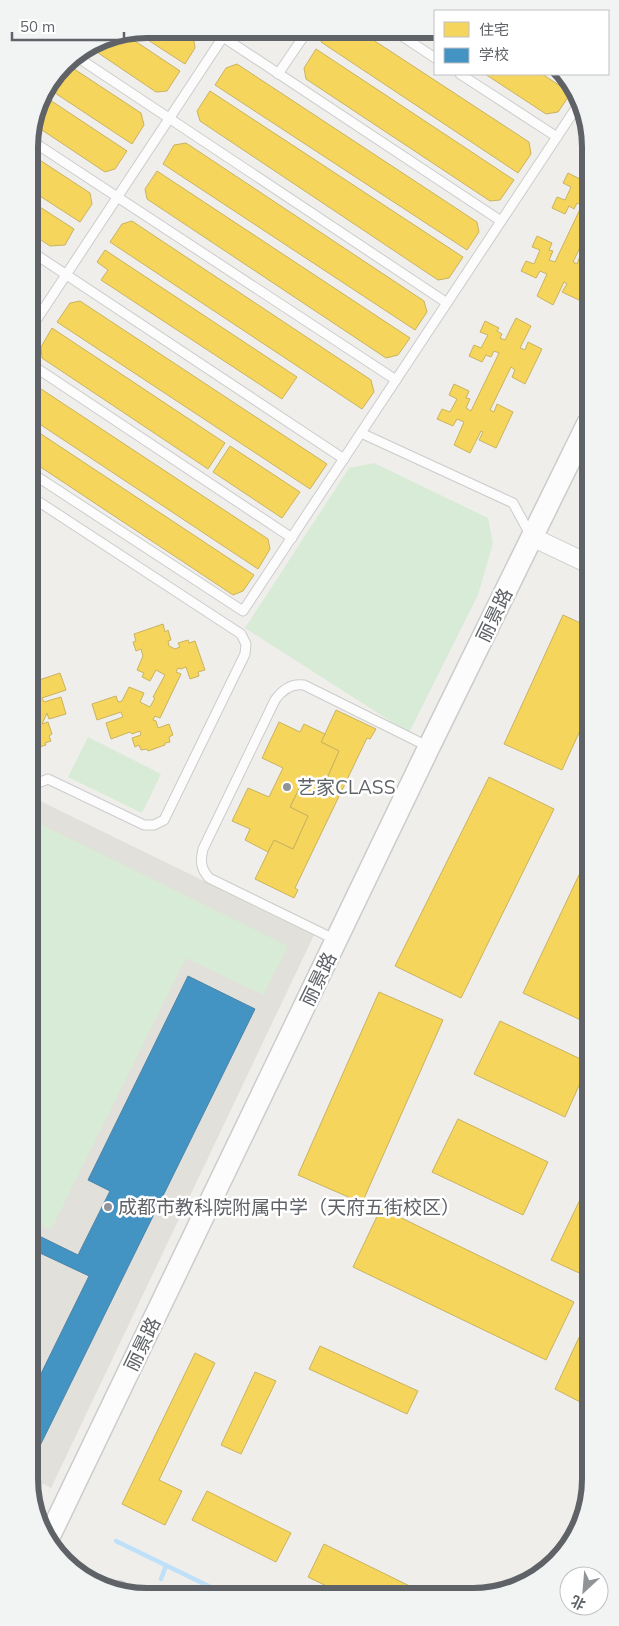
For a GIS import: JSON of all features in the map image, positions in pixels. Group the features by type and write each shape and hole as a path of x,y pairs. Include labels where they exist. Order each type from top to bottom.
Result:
{"street":[{"name":"丽景路","path":"51,1532 429,747 582,436"},
{"path":"532,537 582,561"}],"lane":[{"path":"38,317 222,38"},
{"path":"224,38 501,221"},
{"path":"278,74 303,38"},
{"path":"405,38 434,57"},
{"path":"81,59 447,303"},
{"path":"462,75 556,137"},
{"path":"38,477 243,611 575,110"},
{"path":"38,145 396,380"},
{"path":"38,256 344,459"},
{"path":"38,369 292,538"},
{"path":"361,433 513,503 532,537"},
{"path":"38,501 241,634 246,644 245,654 164,820 154,825 144,825 48,779 38,783"},
{"path":"336,940 209,878 204,872 201,856 274,700 280,692 292,685 304,685 429,747"}],"shaded area":[{"name":"成都市教科院附属中学（天府五街校区）","path":"38,800 314,935 51,1488 38,1482"}],"green space":[{"path":"374,463 488,518 493,543 478,595 409,733 245,628 349,468"},
{"path":"88,737 161,774 142,813 68,777"},
{"path":"38,823 288,946 263,995 186,958 51,1230 38,1224"}],"building: 住宅":[{"path":"131,38 180,71 167,91 156,92 95,51 111,43"},
{"path":"145,38 193,38 195,48 185,64"},
{"path":"324,38 370,38 529,142 531,154 518,173 321,42"},
{"path":"316,49 514,180 500,200 490,201 306,79 304,68"},
{"path":"237,64 477,222 479,232 467,250 215,85 226,68"},
{"path":"71,67 141,113 144,125 132,144 52,91"},
{"path":"487,75 544,75 565,89 569,96 558,112 546,114"},
{"path":"210,91 463,257 449,278 438,280 200,121 197,111"},
{"path":"49,99 127,151 115,169 105,172 40,128 41,118"},
{"path":"186,143 424,301 427,312 415,330 163,164 174,145"},
{"path":"38,159 90,193 92,204 80,222 38,195"},
{"path":"157,171 410,338 398,355 386,358 147,199 145,189"},
{"path":"568,173 582,180 580,183 582,184 582,205 577,203 574,209 569,206 565,214 552,208 557,197 565,200 571,187 563,183"},
{"path":"582,205 582,244 573,262 577,264 580,256 582,257 582,294 579,300 562,292 567,284 564,282 553,305 537,296 547,274 540,271 536,278 521,271 526,261 534,264 540,250 532,247 537,236 552,243 549,250 553,251 549,260 555,262"},
{"path":"38,206 74,229 65,245 50,246 38,238"},
{"path":"132,221 371,380 374,392 362,409 110,242 122,224"},
{"path":"105,250 297,377 282,399 101,280 108,270 97,262"},
{"path":"80,301 327,464 310,489 57,322 70,303"},
{"path":"516,318 531,326 520,348 525,350 528,342 542,349 525,384 512,377 515,370 511,367 490,410 494,412 497,404 513,412 496,448 479,440 483,432 481,431 470,453 454,445 464,422 457,419 453,426 437,419 442,409 450,412 457,399 449,395 454,384 469,391 466,398 470,399 466,408 471,411 499,353 494,351 491,357 486,355 482,362 469,356 474,345 481,348 488,335 480,332 485,321 499,328 497,331 502,334 500,338 505,340"},
{"path":"52,328 225,443 208,469 42,358 41,347"},
{"path":"38,387 268,539 270,549 258,569 38,423"},
{"path":"38,432 254,575 243,591 233,595 38,465"},
{"path":"230,446 300,492 282,518 213,472"},
{"path":"563,615 582,624 582,727 562,770 504,744"},
{"path":"163,624 165,632 168,630 171,640 168,641 169,646 175,649 180,647 178,643 188,640 189,643 195,641 205,670 198,672 199,676 190,679 186,667 178,668 176,672 181,674 160,718 155,716 153,720 156,721 158,728 169,724 173,735 169,737 170,742 148,751 147,749 141,750 139,745 135,747 132,738 141,735 140,731 132,734 130,732 111,739 106,723 123,717 121,712 97,720 92,704 116,696 118,702 122,701 129,687 144,693 140,702 150,707 155,698 153,697 165,675 156,670 150,681 142,677 144,673 137,670 143,656 141,649 136,651 133,642 136,641 134,634"},
{"path":"60,673 66,690 42,698 44,702 61,697 66,714 49,719 47,713 42,724 48,722 52,734 49,736 51,741 38,748 38,687 38,680"},
{"path":"336,710 376,729 370,739 367,738 295,888 298,890 294,898 255,879 274,840 293,849 308,816 290,807 304,778 323,787 339,751 321,742"},
{"name":"艺家CLASS","path":"279,722 300,732 304,724 325,734 321,742 339,751 323,787 304,778 290,807 308,816 293,849 274,840 268,852 245,840 250,829 232,821 248,788 269,797 283,768 262,758"},
{"path":"489,777 554,809 461,998 395,966"},
{"path":"581,870 581,1020 523,993"},
{"path":"379,992 443,1020 362,1203 298,1175"},
{"path":"500,1021 581,1059 581,1080 565,1117 474,1074"},
{"path":"458,1119 548,1162 523,1215 432,1172"},
{"path":"581,1197 581,1274 551,1260"},
{"path":"381,1208 574,1302 546,1360 353,1267"},
{"path":"581,1333 581,1402 555,1389"},
{"path":"320,1346 418,1391 407,1414 309,1369"},
{"path":"195,1353 215,1363 159,1480 182,1491 165,1525 122,1504"},
{"path":"255,1372 276,1381 241,1454 221,1445"},
{"path":"207,1491 291,1533 276,1562 192,1520"},
{"path":"324,1544 414,1588 331,1588 308,1577"}],"building: 学校":[{"path":"188,976 255,1009 38,1450 38,1380 89,1276 40,1253 38,1257 38,1235 78,1255 110,1191 88,1180"}],"waterway":[{"path":"116,1541 213,1588"},
{"path":"161,1579 166,1566"}],"place":[{"name":"艺家CLASS","path":"287,787"},
{"name":"成都市教科院附属中学（天府五街校区）","path":"108,1207"}]}
